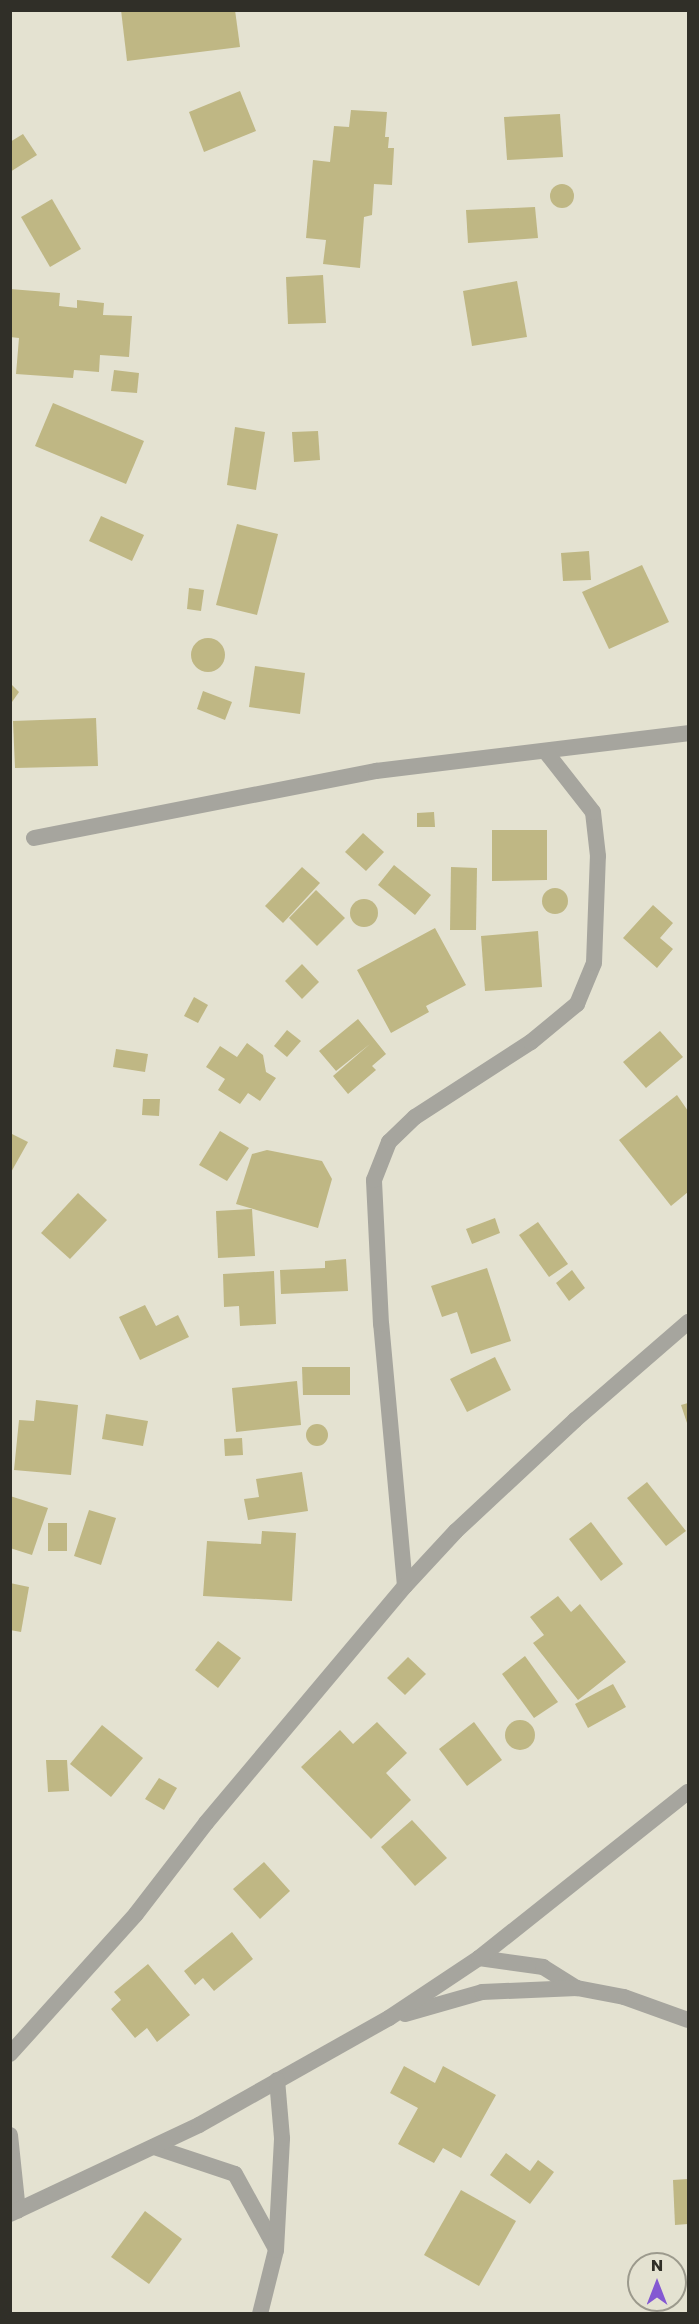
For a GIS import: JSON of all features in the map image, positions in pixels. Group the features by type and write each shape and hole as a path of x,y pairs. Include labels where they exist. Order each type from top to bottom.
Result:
{"street":[{"path":"34,838 376,771 688,733"},
{"path":"405,1586 381,1324 374,1180 389,1142 402,1130 531,1042 577,1004 590,973 598,906 593,812 546,752"},
{"path":"10,2054 136,1914 206,1823 405,1586 456,1531 566,1428 688,1322"},
{"path":"10,2135 14,2213 154,2147 389,2018 478,1958 688,1792"},
{"path":"478,1958 543,1967 577,1988"},
{"path":"389,2018 483,1992 577,1988 624,1997 688,2020"},
{"path":"260,2313 276,2250 282,2138 277,2080"},
{"path":"154,2147 235,2174 276,2250"}],"building":[{"path":"121,10 235,10 240,47 127,61"},
{"path":"240,91 256,131 204,152 189,112"},
{"path":"351,110 387,112 385,137 389,137 388,148 394,148 392,185 374,184 372,215 364,217 360,268 323,264 326,240 306,238 313,160 330,162 334,126 349,127"},
{"path":"560,114 563,157 507,160 504,117"},
{"path":"23,134 37,155 10,172 10,142"},
{"path":"562,184 570,188 574,196 570,204 562,208 554,204 550,196 554,188"},
{"path":"52,199 81,249 50,267 21,217"},
{"path":"535,207 538,238 468,243 466,210"},
{"path":"323,275 326,323 288,324 286,277"},
{"path":"517,281 527,337 472,346 463,291"},
{"path":"10,289 60,293 59,306 77,308 77,300 104,303 103,315 132,316 129,357 100,355 99,372 74,370 73,378 16,374 19,338 10,337"},
{"path":"114,370 139,373 137,393 111,391"},
{"path":"53,403 144,441 126,484 35,446"},
{"path":"235,427 265,432 256,490 227,485"},
{"path":"318,431 320,460 294,462 292,432"},
{"path":"101,516 144,535 132,561 89,541"},
{"path":"237,524 278,534 257,615 216,605"},
{"path":"589,551 591,580 563,581 561,553"},
{"path":"642,565 669,622 609,649 582,592"},
{"path":"189,588 204,590 201,611 187,609"},
{"path":"208,638 220,643 225,655 220,667 208,672 196,667 191,655 196,643"},
{"path":"255,666 305,673 300,714 249,707"},
{"path":"10,683 19,692 12,702 10,702"},
{"path":"203,691 232,702 225,720 197,709"},
{"path":"96,718 98,766 15,768 13,721"},
{"path":"434,812 435,827 417,827 417,813"},
{"path":"492,830 547,830 547,880 492,881"},
{"path":"363,833 384,852 366,871 345,852"},
{"path":"394,865 431,895 415,915 378,885"},
{"path":"302,867 320,883 283,923 265,906"},
{"path":"451,867 477,868 476,930 450,930"},
{"path":"555,888 564,892 568,901 564,910 555,914 546,910 542,901 546,892"},
{"path":"316,890 345,918 317,946 289,918"},
{"path":"364,899 374,903 378,913 374,923 364,927 354,923 350,913 354,903"},
{"path":"653,905 673,923 660,938 673,949 657,968 623,938"},
{"path":"435,928 466,985 426,1006 429,1012 391,1033 357,970"},
{"path":"538,931 542,987 485,991 481,936"},
{"path":"302,964 319,982 302,999 285,981"},
{"path":"194,997 208,1005 198,1023 184,1016"},
{"path":"358,1019 386,1054 372,1066 376,1070 348,1094 333,1076 370,1044 336,1071 319,1051"},
{"path":"287,1030 301,1041 287,1057 274,1046"},
{"path":"660,1031 683,1057 646,1088 623,1062"},
{"path":"247,1043 263,1055 266,1072 276,1078 260,1101 248,1093 240,1104 218,1090 225,1079 206,1067 220,1046 237,1057"},
{"path":"116,1049 148,1054 145,1072 113,1067"},
{"path":"677,1095 688,1111 688,1192 671,1206 619,1140"},
{"path":"143,1099 160,1099 159,1116 142,1115"},
{"path":"220,1131 249,1148 227,1181 199,1165"},
{"path":"10,1133 28,1142 10,1174"},
{"path":"267,1150 322,1161 332,1179 318,1228 236,1204 252,1154"},
{"path":"78,1193 107,1220 70,1259 41,1233"},
{"path":"252,1209 255,1256 218,1258 216,1211"},
{"path":"495,1218 500,1233 472,1244 466,1229"},
{"path":"538,1222 568,1264 549,1277 519,1235"},
{"path":"346,1259 348,1291 281,1294 280,1270 325,1268 325,1261"},
{"path":"487,1268 511,1341 471,1354 457,1312 442,1317 431,1286"},
{"path":"572,1270 585,1288 569,1301 556,1283"},
{"path":"274,1271 276,1324 240,1326 239,1306 224,1307 223,1274"},
{"path":"145,1305 156,1326 178,1315 189,1337 140,1360 119,1317"},
{"path":"495,1357 511,1390 467,1412 450,1379"},
{"path":"302,1367 350,1367 350,1395 303,1395"},
{"path":"297,1381 301,1425 236,1432 232,1388"},
{"path":"36,1400 78,1405 71,1475 14,1470 19,1420 34,1421"},
{"path":"688,1403 688,1426 681,1405"},
{"path":"106,1414 148,1421 143,1446 102,1439"},
{"path":"317,1424 325,1427 328,1435 325,1443 317,1446 309,1443 306,1435 309,1427"},
{"path":"242,1438 243,1455 225,1456 224,1439"},
{"path":"302,1472 308,1511 248,1520 244,1499 259,1497 256,1479"},
{"path":"647,1482 686,1531 666,1546 627,1498"},
{"path":"10,1496 48,1508 32,1555 10,1548"},
{"path":"89,1510 116,1518 101,1565 74,1556"},
{"path":"591,1522 623,1564 601,1581 569,1539"},
{"path":"48,1523 67,1523 67,1551 48,1551"},
{"path":"262,1531 296,1533 292,1601 203,1596 207,1541 261,1544"},
{"path":"10,1583 29,1587 21,1632 10,1630"},
{"path":"558,1596 571,1612 580,1604 626,1662 578,1700 533,1643 544,1635 530,1617"},
{"path":"218,1641 241,1658 218,1688 195,1670"},
{"path":"525,1656 558,1702 534,1718 502,1674"},
{"path":"408,1657 426,1674 405,1695 387,1678"},
{"path":"613,1684 626,1707 588,1728 575,1704"},
{"path":"520,1720 526,1721 534,1729 534,1741 526,1749 520,1750 514,1749 506,1741 505,1735 506,1729 514,1721"},
{"path":"377,1722 407,1753 386,1773 411,1800 371,1839 301,1767 340,1730 353,1744"},
{"path":"474,1722 502,1760 467,1786 439,1749"},
{"path":"102,1725 143,1758 111,1797 70,1764"},
{"path":"46,1760 67,1760 69,1791 48,1792"},
{"path":"159,1778 177,1788 164,1810 145,1799"},
{"path":"412,1820 447,1858 415,1886 381,1847"},
{"path":"264,1862 290,1891 260,1919 233,1889"},
{"path":"232,1932 253,1959 214,1991 203,1978 195,1985 184,1971"},
{"path":"148,1964 190,2015 157,2042 147,2028 135,2038 111,2009 121,2000 114,1992"},
{"path":"404,2066 435,2083 443,2066 496,2095 461,2158 443,2148 434,2163 398,2144 418,2108 390,2093"},
{"path":"506,2153 530,2171 538,2160 554,2172 530,2204 490,2175"},
{"path":"688,2179 688,2224 675,2225 673,2180"},
{"path":"461,2190 516,2221 479,2286 424,2255"},
{"path":"145,2211 182,2239 149,2284 111,2257"}]}
